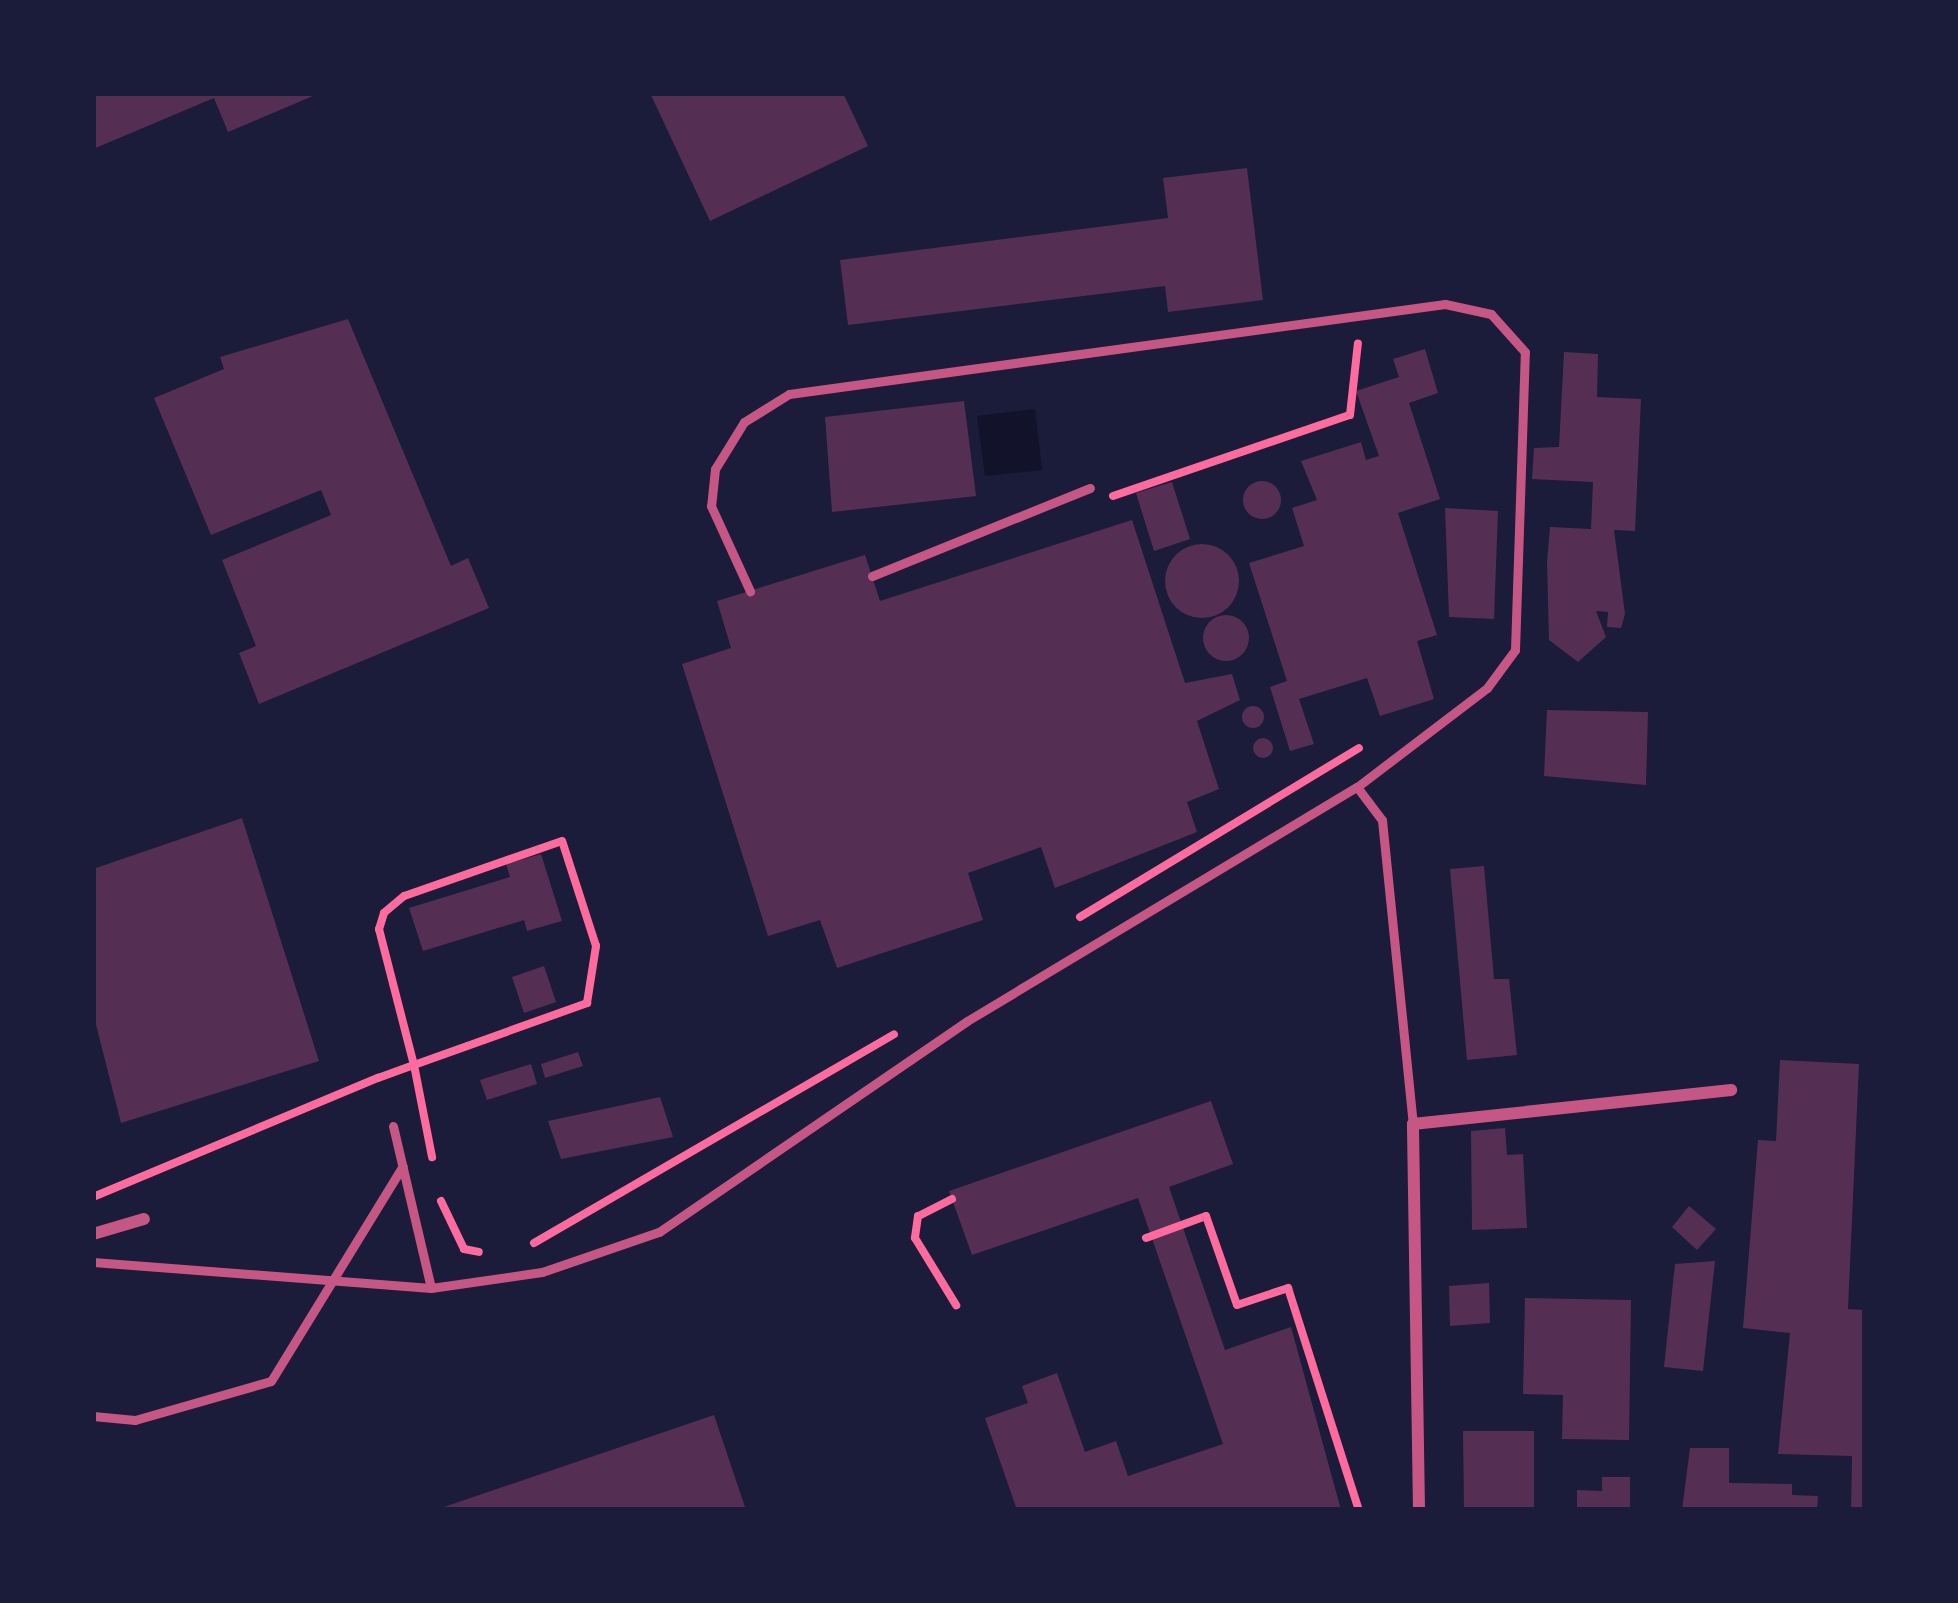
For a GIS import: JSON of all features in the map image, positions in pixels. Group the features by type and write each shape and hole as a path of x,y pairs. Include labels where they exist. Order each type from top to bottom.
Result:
{"street":[{"path":"1419,1510 1413,1124 1731,1090"},
{"path":"93,1234 144,1219"}],"lane":[{"path":"93,1262 431,1288 542,1272 659,1232 967,1021 1358,787 1487,688 1515,650 1525,352 1513,330 1468,303 789,394 744,422 715,469 711,506 750,591"},
{"path":"872,576 1090,488"},
{"path":"1358,787 1382,820 1413,1124"},
{"path":"393,1126 431,1288"},
{"path":"93,1417 135,1420 272,1381 403,1166"}],"path":[{"path":"1095,503 1350,415 1349,355 1374,339"},
{"path":"1061,929 1379,736"},
{"path":"93,1197 414,1065 587,1004 596,946 562,842 384,913 414,1065 439,1197 464,1249 492,1255"},
{"path":"512,1250 701,1155 901,1029"},
{"path":"952,1199 917,1216 915,1238 956,1304"},
{"path":"1146,1238 1207,1216 1237,1305 1288,1288 1359,1510"}],"shaded area":[{"path":"1035,409 1042,470 985,476 977,416"}],"building":[{"path":"93,93 320,93 228,132 214,98 93,149"},
{"path":"650,93 843,93 868,146 710,221"},
{"path":"1247,168 1263,300 1168,312 1165,286 848,325 840,260 1168,218 1163,178"},
{"path":"348,319 451,566 468,558 489,608 259,704 239,653 256,646 222,560 331,515 321,490 211,535 154,398 224,369 220,357"},
{"path":"1425,349 1438,393 1409,403 1440,499 1398,513 1437,635 1417,641 1434,699 1380,716 1367,678 1299,699 1314,744 1290,751 1270,687 1287,681 1249,563 1304,546 1292,508 1317,500 1301,461 1361,442 1366,460 1379,456 1356,391 1399,377 1393,359"},
{"path":"1564,352 1598,354 1597,397 1641,399 1635,531 1614,530 1625,614 1621,628 1607,627 1608,612 1596,611 1606,637 1578,662 1549,640 1547,562 1550,527 1591,529 1593,482 1532,479 1534,448 1559,447"},
{"path":"964,401 976,496 832,512 825,417"},
{"path":"1262,481 1276,486 1281,500 1276,514 1262,519 1248,514 1243,500 1248,486"},
{"path":"1172,482 1190,539 1154,551 1136,493"},
{"path":"1445,508 1498,511 1494,619 1449,617"},
{"path":"1132,520 1185,683 1232,674 1240,700 1197,721 1219,789 1187,802 1197,832 1055,888 1041,847 968,873 983,920 837,968 820,920 768,936 682,664 731,648 717,601 865,555 880,601"},
{"path":"1202,544 1228,555 1239,581 1228,607 1202,618 1176,607 1165,581 1176,555"},
{"path":"1226,615 1242,622 1249,638 1242,654 1226,661 1210,654 1203,638 1210,622"},
{"path":"1253,706 1264,717 1253,728 1242,717"},
{"path":"1547,710 1648,712 1646,785 1544,776"},
{"path":"1263,738 1273,748 1263,758 1253,748"},
{"path":"242,818 319,1061 121,1123 93,1013 93,869"},
{"path":"541,854 562,921 527,931 524,920 423,951 409,908 510,877 506,864"},
{"path":"1484,866 1494,979 1509,979 1517,1055 1467,1060 1450,869"},
{"path":"544,966 556,1002 524,1013 512,977"},
{"path":"578,1052 583,1066 545,1078 541,1064"},
{"path":"1780,1060 1859,1064 1848,1309 1864,1310 1865,1510 1851,1510 1852,1456 1778,1454 1790,1333 1743,1328 1758,1140 1776,1141"},
{"path":"531,1064 537,1084 487,1100 480,1080"},
{"path":"660,1097 673,1137 561,1159 548,1121"},
{"path":"1211,1101 1233,1164 1169,1187 1225,1350 1291,1327 1341,1510 1017,1510 985,1418 1028,1403 1022,1386 1057,1373 1085,1452 1116,1441 1128,1476 1223,1444 1138,1198 972,1255 949,1191"},
{"path":"1505,1128 1507,1155 1523,1154 1527,1228 1472,1230 1471,1131"},
{"path":"1689,1206 1716,1229 1697,1250 1672,1227"},
{"path":"1715,1261 1703,1371 1664,1367 1675,1264"},
{"path":"1489,1283 1490,1323 1450,1326 1449,1286"},
{"path":"1525,1298 1631,1300 1629,1440 1562,1439 1563,1395 1523,1394"},
{"path":"714,1415 746,1510 438,1510 438,1509"},
{"path":"1463,1431 1534,1431 1534,1510 1464,1510"},
{"path":"1690,1448 1729,1448 1729,1483 1792,1484 1792,1495 1818,1496 1817,1510 1682,1510"},
{"path":"1602,1477 1630,1477 1630,1510 1577,1510 1577,1490 1602,1491"}]}
